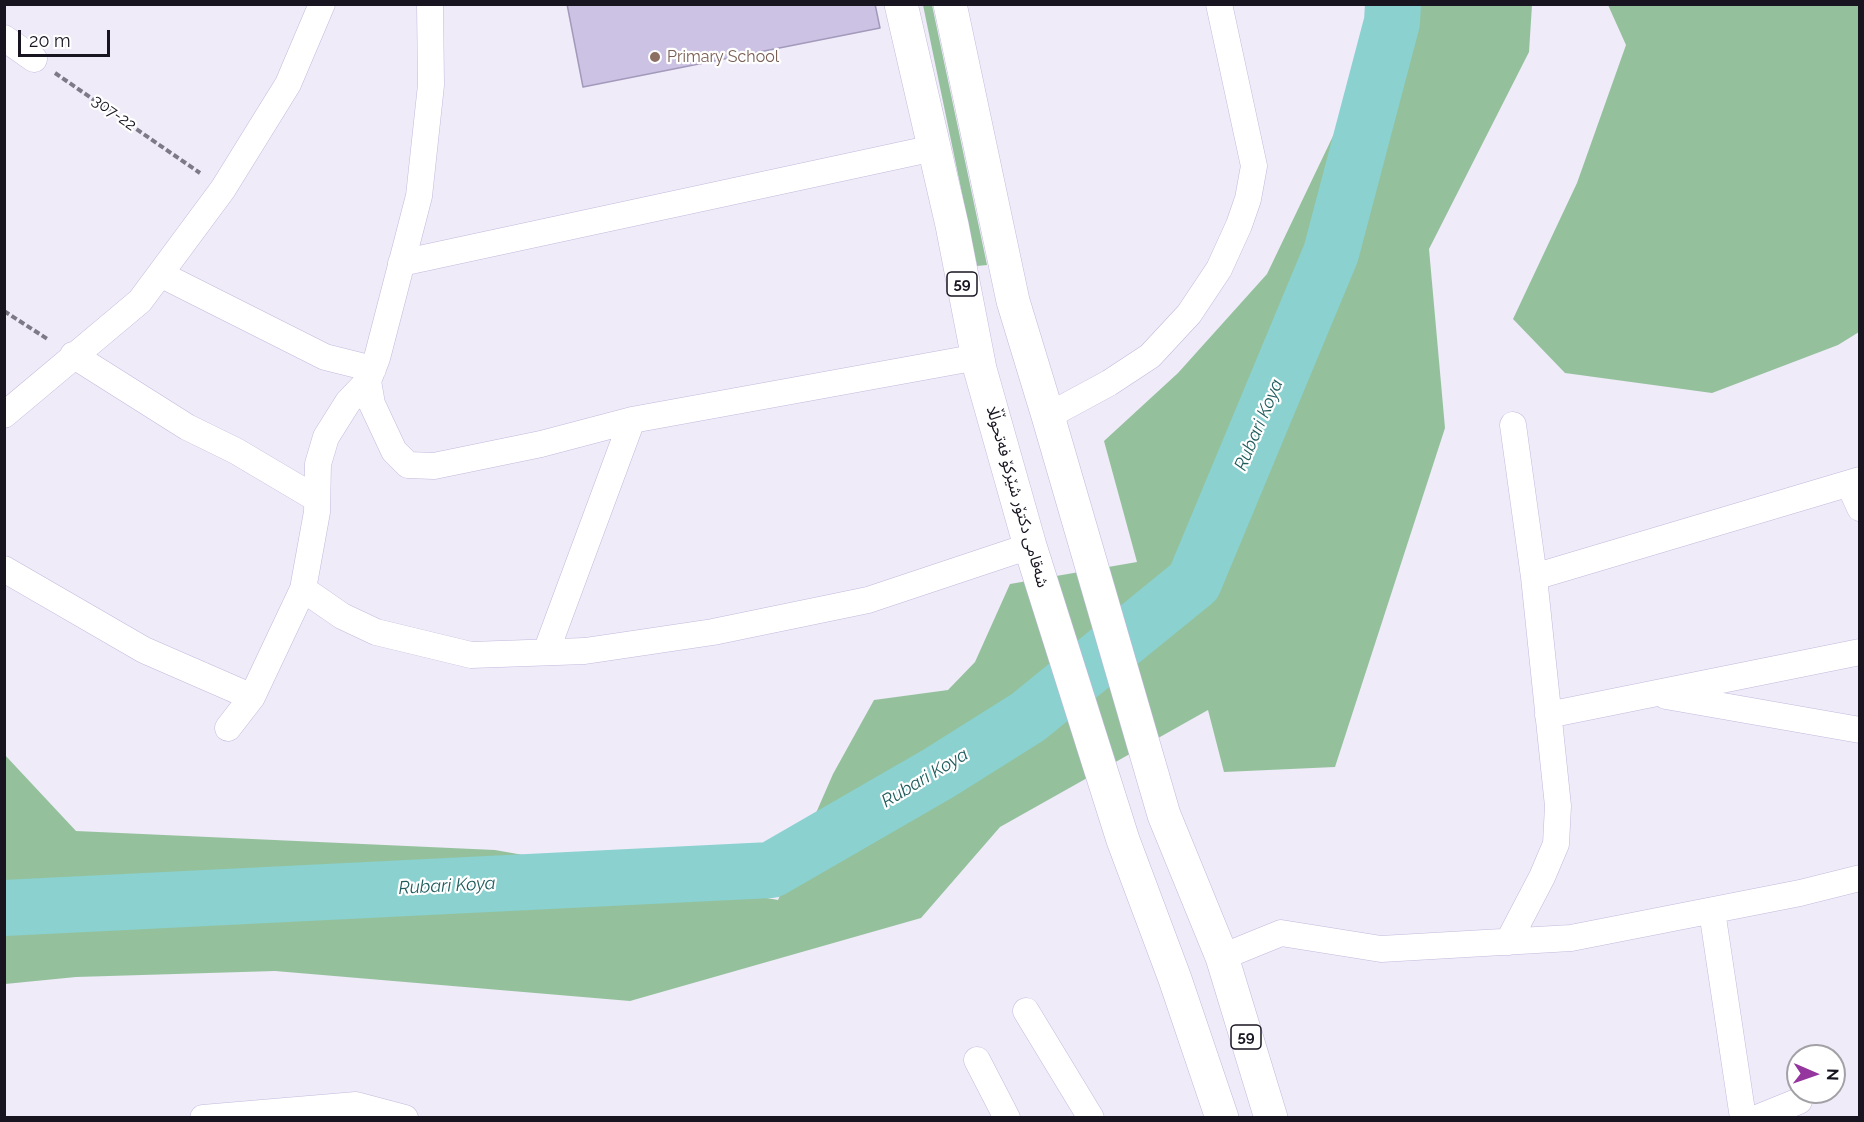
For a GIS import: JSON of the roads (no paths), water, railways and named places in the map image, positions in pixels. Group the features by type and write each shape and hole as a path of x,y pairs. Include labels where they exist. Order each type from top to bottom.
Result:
{"main road":[{"name":"شەقامی دکتۆر شێرکۆ فەتحوڵڵا","path":"901,4 952,225 978,357 1032,554 1123,840 1222,1118"},
{"name":"59","path":"950,4 1013,301 1164,815 1222,957 1270,1118"},
{"path":"967,310 1013,301"}],"street":[{"path":"4,415 140,301 223,189 288,84 322,4"},
{"path":"430,4 430,85 419,196 371,375 372,404 394,451 408,465 434,466 541,444 632,420 978,357"},
{"path":"1048,416 1150,356 1189,314 1219,269 1239,225 1248,199 1254,166 1219,4"},
{"path":"4,38 34,59"},
{"path":"402,263 934,148"},
{"path":"160,274 325,357 371,375"},
{"path":"74,355 187,427 236,451 317,499"},
{"path":"228,728 252,697 303,589 310,560 317,499 318,464 326,437 348,402 371,375"},
{"path":"546,652 632,420"},
{"path":"1508,942 1542,877 1556,844 1558,806 1534,577 1513,425"},
{"path":"1534,577 1854,482 1860,508"},
{"path":"303,589 342,616 376,632 471,655 585,651 713,632 868,600 1032,554"},
{"path":"4,569 144,650 252,697"},
{"path":"1548,715 1860,652"},
{"path":"1651,694 1860,730"},
{"path":"1222,957 1281,933 1381,949 1571,938 1800,893 1860,878"},
{"path":"1712,911 1743,1118"},
{"path":"1026,1011 1090,1118"},
{"path":"977,1060 1008,1118"},
{"path":"1757,1118 1792,1104"},
{"path":"203,1118 357,1111 405,1118"}],"waterway":[{"name":"Rubari Koya","path":"4,908 771,870 939,773 1028,717 1194,582 1331,253 1392,22 1393,4"}],"place":[{"name":"Primary School","path":"655,57"}]}
